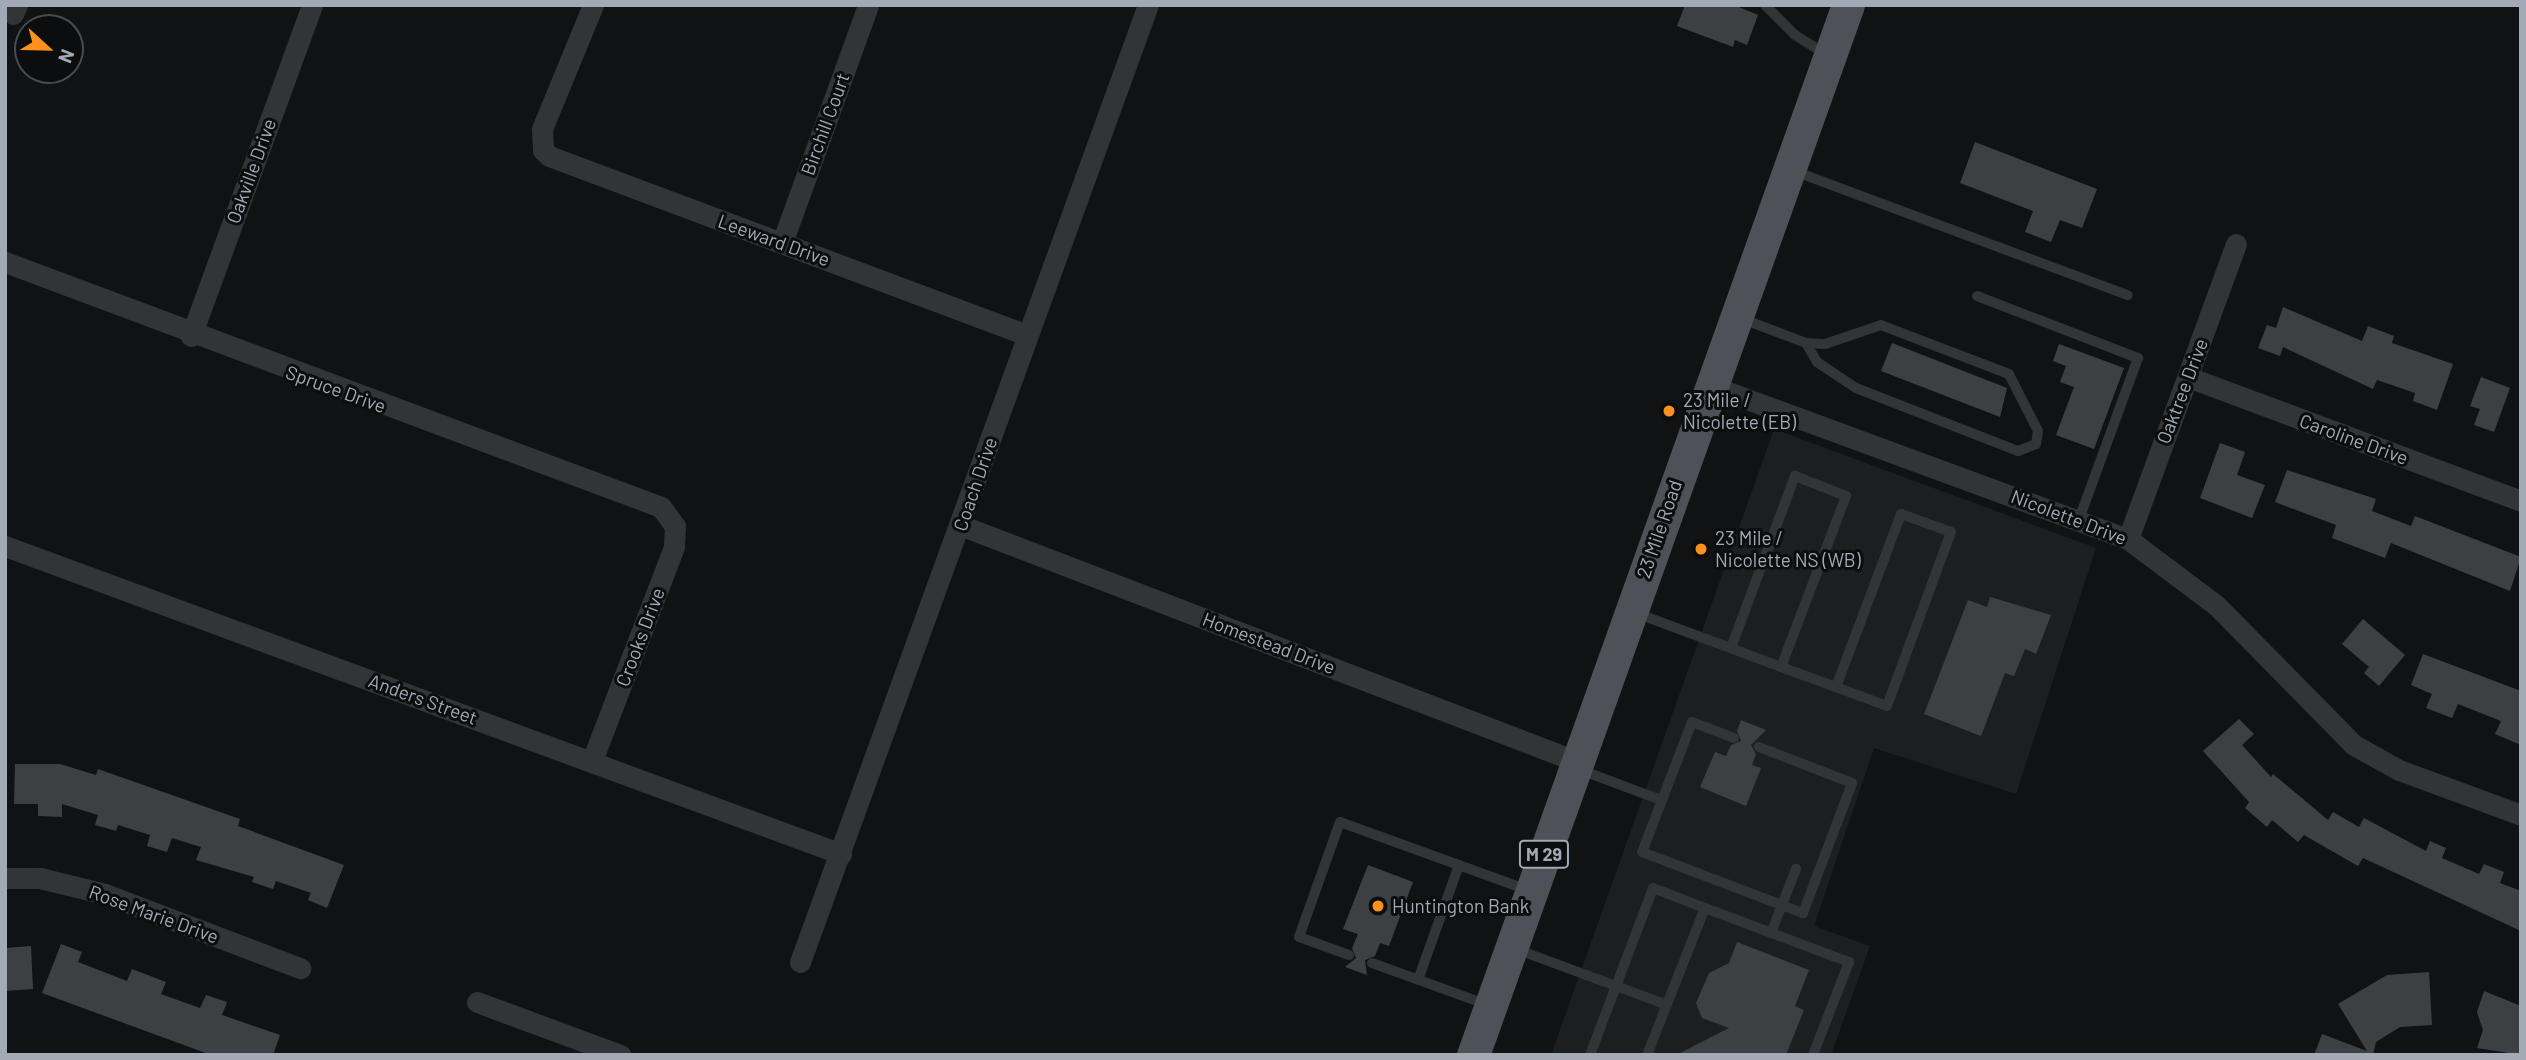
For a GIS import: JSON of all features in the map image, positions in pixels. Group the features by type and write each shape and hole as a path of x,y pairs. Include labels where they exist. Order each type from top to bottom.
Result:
{"main road":[{"name":"23 Mile Road","path":"1472,1055 1577,765 1709,385 1848,5"}],"street":[{"name":"Oakville Drive","path":"191,336 312,5"},
{"name":"Leeward Drive","path":"593,5 542,129 542,150 559,162 1027,335"},
{"name":"Birchill Court","path":"782,243 867,5"},
{"name":"Coach Drive","path":"800,962 1148,5"},
{"name":"Oaktree Drive","path":"2128,539 2236,244"},
{"name":"Spruce Drive","path":"5,262 191,336 654,503 668,513"},
{"name":"Caroline Drive","path":"2188,377 2521,501"},
{"name":"Nicolette Drive","path":"1709,385 2128,539 2216,605 2354,745 2399,770 2521,816"},
{"name":"Crooks Drive","path":"592,761 674,547 675,526 668,513"},
{"name":"Homestead Drive","path":"960,525 1577,765"},
{"name":"Anders Street","path":"5,546 841,854"},
{"name":"Rose Marie Drive","path":"5,878 47,880 105,894 300,968"},
{"path":"477,1002 594,1050 620,1055"}],"lane":[{"path":"1765,5 1795,35 1829,56"},
{"path":"1788,168 2128,295"},
{"path":"1977,296 2138,358 2079,519"},
{"path":"1734,316 1806,343 1825,344 1881,325 2009,374 2038,431 2036,444 2018,450 1856,388 1817,362 1806,343"},
{"path":"1731,648 1795,476 1846,496 1781,667"},
{"path":"1630,611 1887,706 1951,532 1901,514 1836,687"},
{"path":"1734,738 1692,722 1642,852 1803,913 1852,783 1759,747"},
{"path":"1577,765 1661,800"},
{"path":"1349,955 1298,937 1340,822 1531,891"},
{"path":"1418,980 1459,865"},
{"path":"1771,933 1796,869"},
{"path":"1590,1055 1653,888 1849,962 1813,1055"},
{"path":"1647,1055 1705,908"},
{"path":"1510,947 1667,1005"},
{"path":"1372,963 1490,1006"}],"shaded area":[{"path":"1774,429 2096,548 2016,794 1874,748 1814,926 1870,946 1831,1055 1551,1055"}],"building":[{"path":"1685,5 1734,5 1758,15 1747,45 1735,40 1733,47 1677,26"},
{"path":"1975,142 2097,189 2082,228 2060,220 2051,242 2025,232 2033,211 1960,183"},
{"path":"2283,307 2362,341 2368,326 2394,336 2392,343 2453,364 2437,410 2413,401 2415,393 2377,380 2373,389 2283,347 2280,356 2258,348 2267,325 2276,328"},
{"path":"1892,343 2007,388 2000,417 1881,371"},
{"path":"2059,344 2124,368 2094,449 2056,435 2074,387 2060,382 2066,366 2053,361"},
{"path":"2481,377 2510,388 2494,432 2474,425 2480,409 2470,406"},
{"path":"2220,443 2245,452 2237,475 2265,485 2252,518 2200,498"},
{"path":"2287,470 2376,499 2372,511 2411,526 2415,516 2521,557 2510,591 2391,543 2385,558 2332,538 2336,525 2275,502"},
{"path":"1990,597 2051,615 2036,654 2025,649 2014,676 2005,673 1981,736 1924,714 1968,600 1987,607"},
{"path":"2363,619 2405,655 2379,686 2364,673 2369,667 2342,644"},
{"path":"2423,654 2521,691 2521,745 2495,734 2501,721 2458,704 2452,718 2426,708 2432,694 2411,685"},
{"path":"2239,719 2254,734 2242,745 2271,777 2273,774 2328,820 2333,812 2359,827 2364,818 2426,851 2430,841 2446,848 2442,858 2479,874 2484,864 2504,872 2500,883 2521,891 2521,931 2363,858 2358,866 2304,835 2298,842 2272,820 2267,827 2245,808 2249,802 2203,751"},
{"path":"1741,720 1766,730 1751,745 1756,754 1752,765 1761,768 1746,806 1700,787 1715,752 1726,756 1731,745 1741,741 1737,731"},
{"path":"15,764 60,764 96,775 98,769 240,819 238,826 344,865 327,908 308,900 311,893 276,881 273,889 252,882 254,877 196,860 201,847 172,838 167,852 147,846 150,835 118,825 116,831 95,825 98,815 62,804 62,817 38,816 38,804 14,804"},
{"name":"Huntington Bank","path":"1368,865 1413,882 1389,946 1380,943 1375,956 1365,960 1367,975 1345,967 1356,958 1352,948 1358,934 1343,929"},
{"path":"1737,942 1809,970 1795,1006 1804,1010 1786,1055 1676,1055 1729,1028 1702,1018 1696,1003 1709,973 1729,963"},
{"path":"61,944 82,952 78,962 127,981 132,969 166,982 161,994 200,1008 206,995 227,1002 222,1015 280,1035 273,1055 211,1055 42,993"},
{"path":"31,946 33,989 5,991 5,948"},
{"path":"2429,972 2432,1025 2400,1027 2376,1042 2373,1055 2314,1055 2322,1034 2367,1051 2338,1004 2387,975"},
{"path":"2484,991 2521,1006 2521,1055 2477,1048 2483,1030 2477,1012"}],"place":[{"name":"23 Mile / Nicolette (EB)","path":"1669,411"},
{"name":"23 Mile / Nicolette NS (WB)","path":"1701,549"},
{"name":"Huntington Bank","path":"1378,906"}]}
